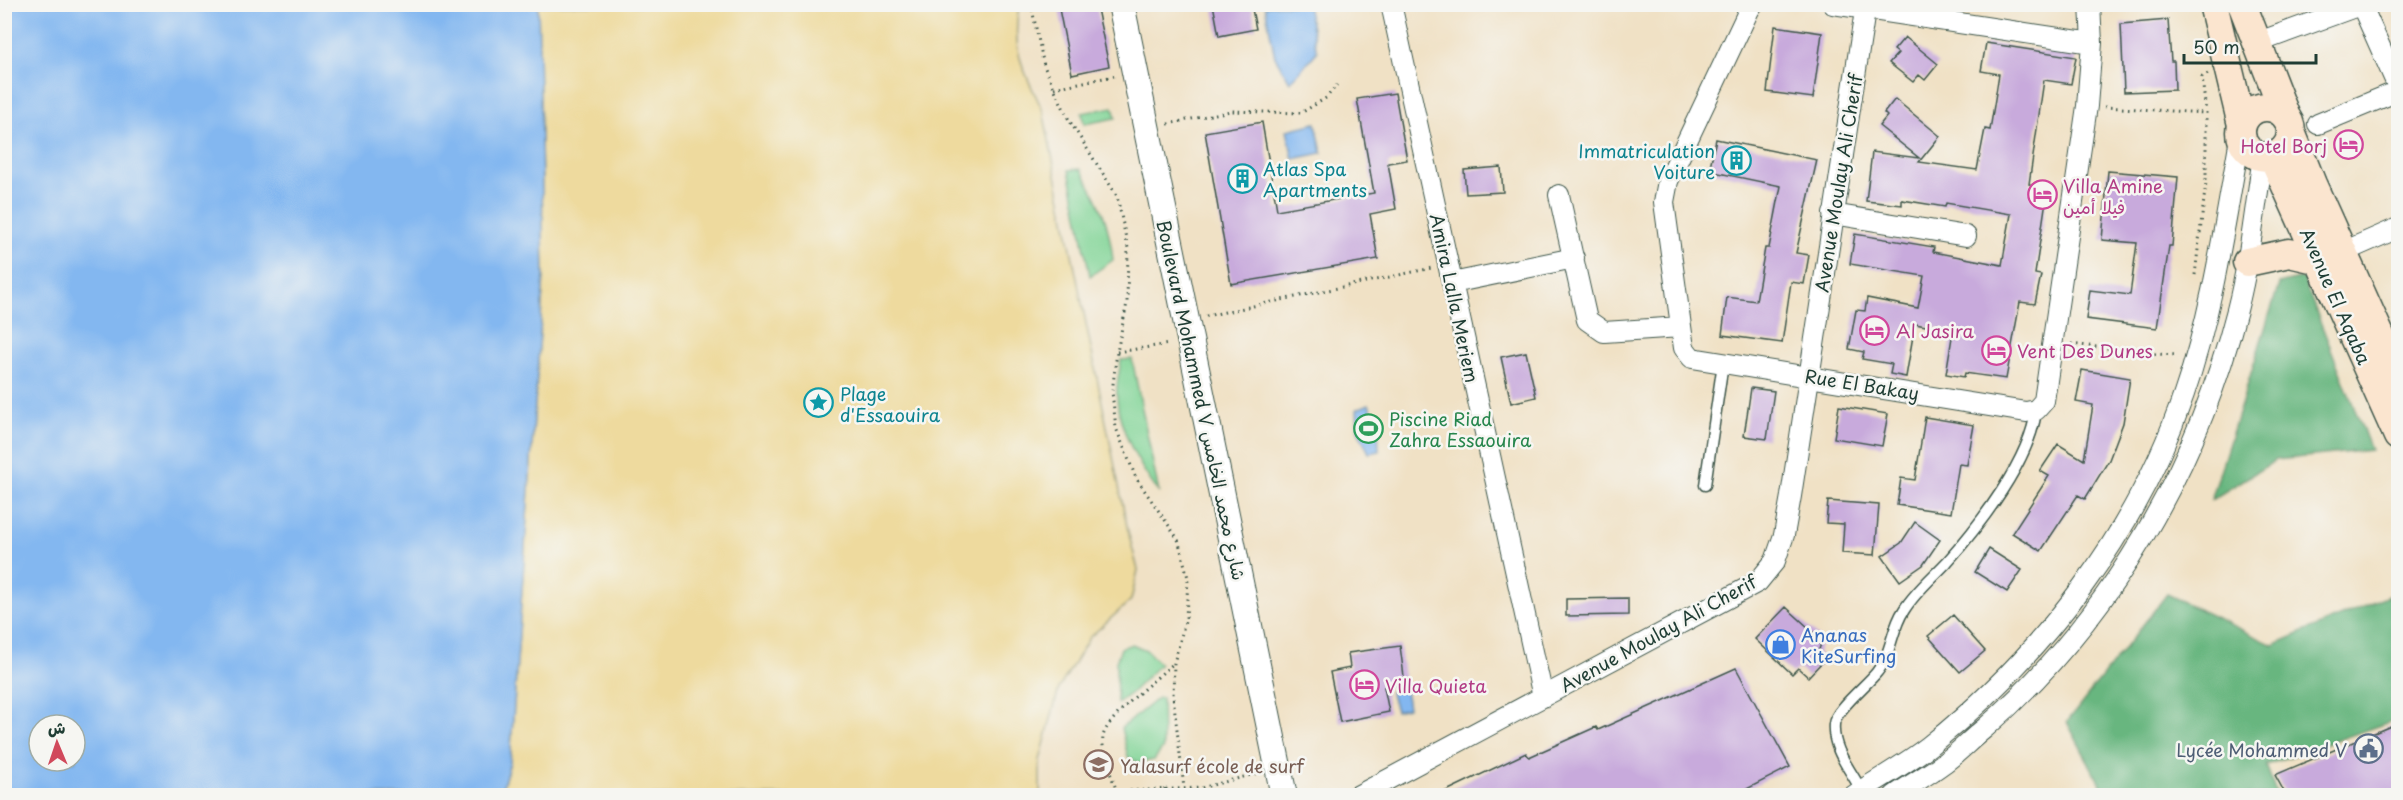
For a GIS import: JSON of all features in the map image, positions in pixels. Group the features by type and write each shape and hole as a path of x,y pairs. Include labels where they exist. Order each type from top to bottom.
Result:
{"main road":[{"path":"2212,4 2245,147 2250,152 2268,157 2286,148 2299,124 2273,108 2258,109 2251,112 2241,129"},
{"name":"Avenue El Aqaba","path":"2242,4 2256,43 2299,124 2312,184 2332,256 2398,436"},
{"name":"Avenue El Aqaba","path":"2268,157 2332,256 2398,375"},
{"path":"2247,262 2261,257 2289,253 2332,256"}],"street":[{"name":"Boulevard Mohammed V شارع محمد الخامس","path":"1121,4 1284,795"},
{"name":"Amira Lalla Meriem","path":"1391,4 1543,697"},
{"name":"Rue El Bakay","path":"1753,4 1668,181 1664,202 1684,348 1692,358 1810,375 2026,412 2036,410"},
{"path":"1833,4 2092,43"},
{"path":"2036,410 2044,401 2087,106 2092,43 2090,4"},
{"path":"2256,43 2362,5 2398,89 2299,124"},
{"name":"Avenue Moulay Ali Cherif","path":"1357,795 1758,582 1775,561 1784,535 1810,375 1865,7"},
{"path":"1857,793 1928,747 1988,694 2028,653 2078,594 2124,523 2154,465 2184,394 2210,302 2241,129"},
{"path":"1894,795 1945,762 2006,710 2048,668 2097,607 2145,536 2192,446 2237,309 2268,157"},
{"path":"1559,195 1587,320 1605,332 1682,327"},
{"path":"1833,214 1966,236"},
{"path":"2332,256 2398,228"},
{"path":"1450,274 1574,258"}],"lane":[{"path":"1705,485 1723,363"},
{"path":"1857,793 1833,741 1834,721 1879,671 1889,649 1894,628 1904,609 1957,550 2005,487 2035,426 2036,410"}],"path":[{"path":"1032,4 1044,66 1070,120 1117,196 1128,248 1127,303 1112,392 1116,428 1137,478 1178,539 1188,578 1186,618 1174,663 1173,696 1184,788"},
{"path":"1054,88 1135,73"},
{"path":"2194,281 2206,182 2206,113 2202,77"},
{"path":"1168,124 1230,111 1301,113 1326,98 1337,85"},
{"path":"2087,106 2206,113"},
{"path":"1117,352 1187,331 1450,274"},
{"path":"2052,341 2179,355"},
{"path":"1117,792 1107,763 1102,737 1111,721 1174,663"},
{"path":"1040,794 1201,788 1279,770"},
{"path":"1200,795 1201,788"},
{"path":"1165,789 1165,795"}],"green space":[{"path":"1113,107 1116,118 1084,124 1082,113"},
{"path":"1081,169 1103,213 1113,260 1090,276 1069,170"},
{"path":"2303,278 2371,450 2276,460 2211,500 2279,284"},
{"path":"1132,359 1159,493 1130,444 1117,402 1117,382 1121,360"},
{"path":"2398,592 2398,719 2266,765 2277,795 2106,795 2067,722 2167,594 2273,645"},
{"path":"1132,644 1146,650 1160,664 1131,693 1117,703 1116,662 1121,648"},
{"path":"1158,698 1162,698 1163,748 1154,760 1139,763 1128,757 1121,728"}],"sand":[{"name":"Plage d'Essaouira","path":"538,5 1019,5 1017,36 1020,60 1043,111 1128,531 1138,570 1131,600 1089,638 1059,688 1040,760 1040,795 500,796 510,762 544,275"}],"water":[{"path":"5,4 538,5 544,275 510,762 500,795 5,795"},
{"path":"1307,5 1317,52 1290,82 1275,57 1265,6"},
{"path":"1316,123 1322,153 1293,159 1287,130"},
{"name":"Piscine Riad Zahra Essaouira","path":"1369,404 1378,426 1379,451 1369,453 1358,430 1357,409"},
{"path":"1405,689 1408,708 1396,711 1390,691"}],"building":[{"path":"1058,4 1096,4 1109,66 1072,74"},
{"path":"1213,4 1251,4 1256,29 1219,36"},
{"path":"2168,20 2171,61 2174,61 2175,90 2124,92 2121,24"},
{"path":"1775,26 1822,33 1813,98 1767,92"},
{"path":"1905,37 1938,64 1925,80 1919,75 1913,82 1889,63 1898,53 1894,50"},
{"path":"1986,43 2076,57 2071,84 2044,80 2029,184 2048,187 2035,274 2041,275 2035,304 2020,302 2006,379 1965,373 1964,377 1946,374 1953,331 1915,324 1906,377 1890,374 1892,364 1862,359 1864,352 1849,349 1856,310 1865,311 1867,298 1918,308 1924,276 1850,264 1855,234 1934,247 1933,252 2002,265 2011,214 1946,203 1945,207 1902,200 1902,205 1866,201 1872,152 1919,158 1879,126 1887,116 1884,113 1895,99 1940,136 1919,162 1977,170 1985,129 1990,130 1999,74 1981,71"},
{"name":"Atlas Spa Apartments","path":"1395,93 1407,160 1388,163 1396,209 1370,214 1378,259 1231,284 1205,132 1262,122 1277,210 1374,193 1357,99"},
{"path":"1716,139 1817,160 1796,253 1809,255 1804,284 1791,282 1782,343 1722,335 1727,297 1756,301 1765,248 1769,248 1781,186 1709,171"},
{"path":"1501,167 1503,192 1466,194 1464,170"},
{"path":"2108,171 2178,177 2172,246 2169,246 2157,328 2086,319 2090,290 2130,295 2137,243 2102,240"},
{"path":"1526,352 1536,397 1511,403 1501,357"},
{"path":"2082,370 2130,378 2123,423 2109,460 2085,499 2078,495 2041,551 2012,533 2049,476 2040,471 2058,444 2084,460 2093,405 2076,402"},
{"path":"1751,388 1774,391 1767,439 1744,436"},
{"path":"1839,406 1888,414 1882,446 1834,438"},
{"path":"1925,417 1974,425 1967,465 1959,464 1951,513 1897,505 1901,478 1915,480"},
{"path":"1828,501 1879,505 1875,555 1842,553 1844,524 1826,523"},
{"path":"1915,522 1940,540 1923,565 1900,581 1882,556 1901,543"},
{"path":"1989,549 2022,570 2007,592 1975,572"},
{"path":"1628,598 1628,615 1566,616 1566,599"},
{"path":"1786,607 1822,640 1818,653 1825,659 1808,677 1798,668 1792,674 1755,639"},
{"path":"1953,615 1985,651 1960,672 1928,636"},
{"name":"Villa Quieta","path":"1400,646 1405,684 1384,687 1389,712 1340,722 1330,672 1350,668 1348,653"},
{"path":"1736,668 1790,767 1735,795 1438,795 1526,753 1529,757 1596,727 1598,730"},
{"name":"Lycée Mohammed V","path":"2398,723 2398,795 2286,795 2275,775"}],"place":[{"name":"Hotel Borj","path":"2348,145"},
{"name":"Immatriculation Voiture","path":"1736,160"},
{"name":"Atlas Spa Apartments","path":"1242,178"},
{"name":"Villa Amine فيلا أمين","path":"2042,195"},
{"name":"Al Jasira","path":"1875,330"},
{"name":"Vent Des Dunes","path":"1996,350"},
{"name":"Plage d'Essaouira","path":"819,403"},
{"name":"Piscine Riad Zahra Essaouira","path":"1368,428"},
{"name":"Ananas KiteSurfing","path":"1780,644"},
{"name":"Villa Quieta","path":"1364,685"},
{"name":"Lycée Mohammed V","path":"2368,749"},
{"name":"Yalasurf école de surf","path":"1099,765"}]}
